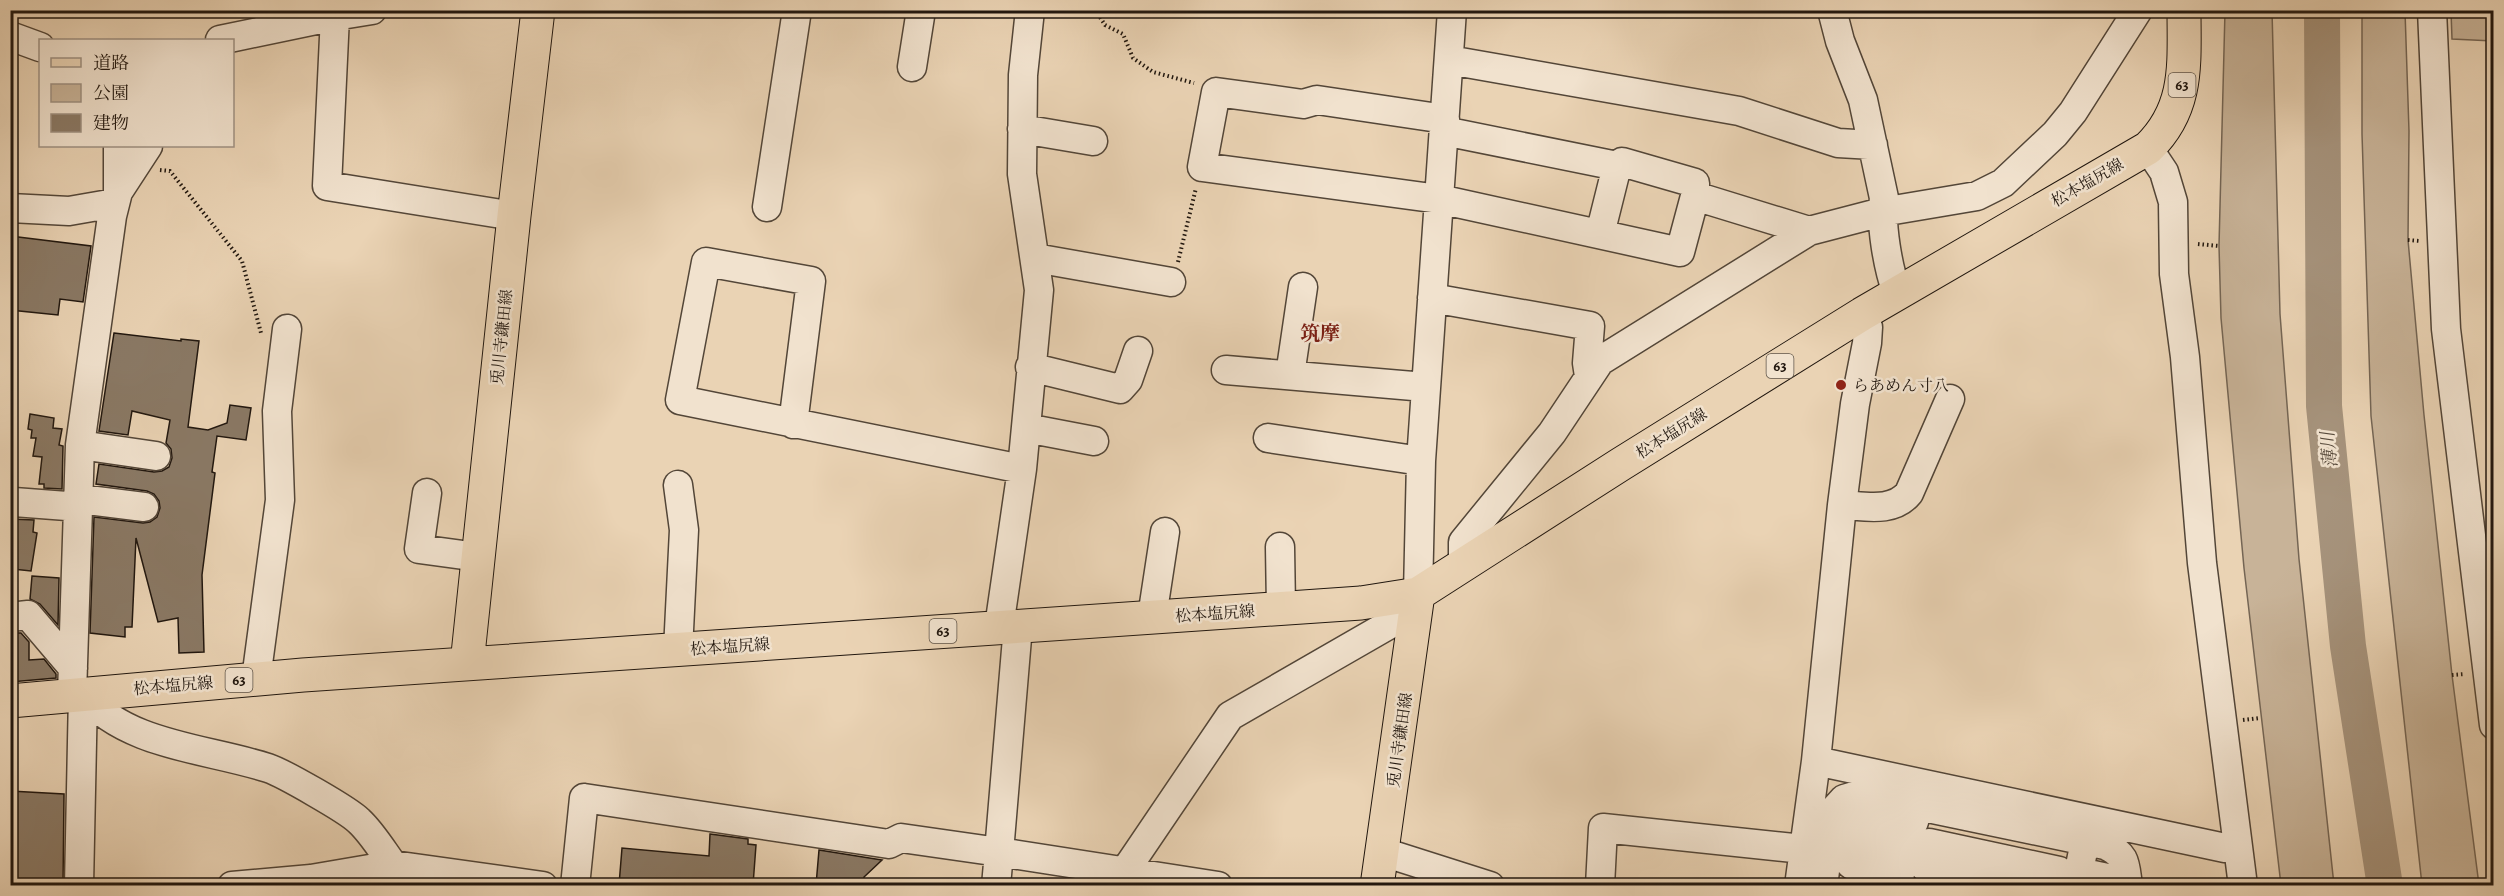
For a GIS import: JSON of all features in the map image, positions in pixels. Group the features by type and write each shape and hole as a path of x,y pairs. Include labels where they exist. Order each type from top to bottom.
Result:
{"main road":[{"name":"兎川寺鎌田線","path":"467,664 538,10"},
{"name":"松本塩尻線","path":"10,701 76,686 256,679 1281,608 1417,602 1463,565 1862,314 2148,148 2163,133 2181,95 2184,75 2184,10"},
{"name":"兎川寺鎌田線","path":"1377,885 1417,602"}],"street":[{"path":"224,39 372,10"},
{"path":"767,207 796,10"},
{"path":"912,67 921,10"},
{"path":"996,885 1009,627 1030,368 1039,290 1022,174 1023,75 1030,10"},
{"path":"1125,871 1230,716 1417,602 1425,387 1452,10"},
{"path":"1832,10 1840,42 1863,100 1884,198 1882,212 1892,281 1897,293"},
{"path":"2432,10 2446,329 2493,725"},
{"path":"1463,565 1463,542 1552,433 1600,361 1809,231 1882,212 1977,196 2003,183 2055,134 2073,112 2128,13"},
{"path":"335,16 327,186 514,216"},
{"path":"10,36 39,47"},
{"path":"1449,60 1739,111 1838,143 1873,145"},
{"path":"1600,234 1617,166 1622,162 1695,183 1695,196 1680,252 1438,199 1202,167 1216,92 1303,104 1317,100 1444,125 1617,166"},
{"path":"1022,129 1093,141"},
{"path":"79,885 76,686 80,445 122,188 118,147"},
{"path":"10,208 69,211 122,188 147,147"},
{"path":"2148,148 2164,172 2173,202 2174,274 2185,357 2202,563 2243,885"},
{"path":"1695,196 1809,231"},
{"path":"1035,258 1171,282"},
{"path":"793,424 811,281 705,262 680,400 793,424 1022,469"},
{"path":"1432,298 1590,326 1587,363 1589,376"},
{"path":"1290,375 1308,302"},
{"path":"1803,849 1816,761 1842,505 1855,404 1867,343 1868,327 1862,314"},
{"path":"256,679 280,500 275,334"},
{"path":"1030,368 1120,389 1128,380 1138,351"},
{"path":"1226,370 1425,387"},
{"path":"1842,505 1875,507 1893,505 1903,500 1909,493 1950,399"},
{"path":"1026,429 1094,441"},
{"path":"80,445 156,456"},
{"path":"1280,447 1421,460"},
{"path":"678,485 684,531 678,650"},
{"path":"427,493 419,549 478,557"},
{"path":"14,502 144,507"},
{"path":"1152,617 1165,532"},
{"path":"1280,548 1281,608"},
{"path":"10,617 28,615 76,686 96,710 114,721 160,740 270,769 359,821 393,864"},
{"path":"1816,761 2225,848 2238,847"},
{"path":"1840,837 1924,862 2088,881 2125,861 2118,851 2083,840 1861,794 1844,799 1833,811 1840,837 1852,864 1860,868 1891,864 1900,873 1899,885"},
{"path":"575,885 584,798 889,844 901,838 1218,885"},
{"path":"1924,862 1927,808"},
{"path":"1600,885 1603,828 1803,849 1833,884"},
{"path":"1833,884 1840,837"},
{"path":"2083,840 2088,881"},
{"path":"1383,852 1461,881 1490,885"},
{"path":"1924,862 1953,879 2019,885"},
{"path":"232,885 311,879 393,864 543,885"}],"path":[{"path":"1095,10 1105,25 1124,34 1133,58 1153,72 1213,88 1216,92"},
{"path":"1171,282 1202,167"},
{"path":"122,188 170,171 242,261 275,334"},
{"path":"2194,245 2219,246"},
{"path":"2236,720 2260,718"}],"green space":[{"path":"2225,11 2272,11 2280,314 2299,559 2334,885 2281,885 2244,568 2221,318 2219,246"},
{"path":"2362,11 2405,11 2409,131 2408,240 2452,675 2479,885 2422,885 2371,416 2362,134"},
{"path":"2451,11 2493,11 2493,41 2452,39"}],"building":[{"path":"10,236 91,246 83,302 60,299 58,315 10,310"},
{"path":"114,333 199,341 188,427 208,430 227,423 230,405 251,408 246,440 217,436 212,472 215,473 202,575 204,652 179,653 178,618 158,622 136,538 132,627 125,627 125,637 90,633 94,517 143,523 150,522 157,517 160,508 159,501 154,494 147,491 96,484 99,464 154,472 169,467 172,458 171,449 166,443 170,420 132,411 128,435 99,431"},
{"path":"30,414 54,418 53,428 62,429 59,445 63,446 62,489 44,488 44,484 39,484 42,457 33,456 36,438 31,438 32,430 28,429"},
{"path":"10,519 34,520 33,532 37,533 31,571 13,569 15,549 10,549"},
{"path":"32,576 59,578 58,625 40,604 30,599"},
{"path":"10,633 21,633 29,642 29,660 44,659 56,674 56,678 10,682"},
{"path":"10,791 64,794 63,885 10,885"},
{"path":"710,834 748,839 748,844 756,845 753,885 619,885 622,848 709,856"},
{"path":"819,850 882,860 864,877 864,885 816,885"}],"waterway":[{"name":"薄川","path":"2322,10 2324,406 2348,646 2385,886"}],"place":[{"name":"らあめん寸八","path":"1841,385"}],"district":[{"name":"筑摩","path":"1320,333"}]}
